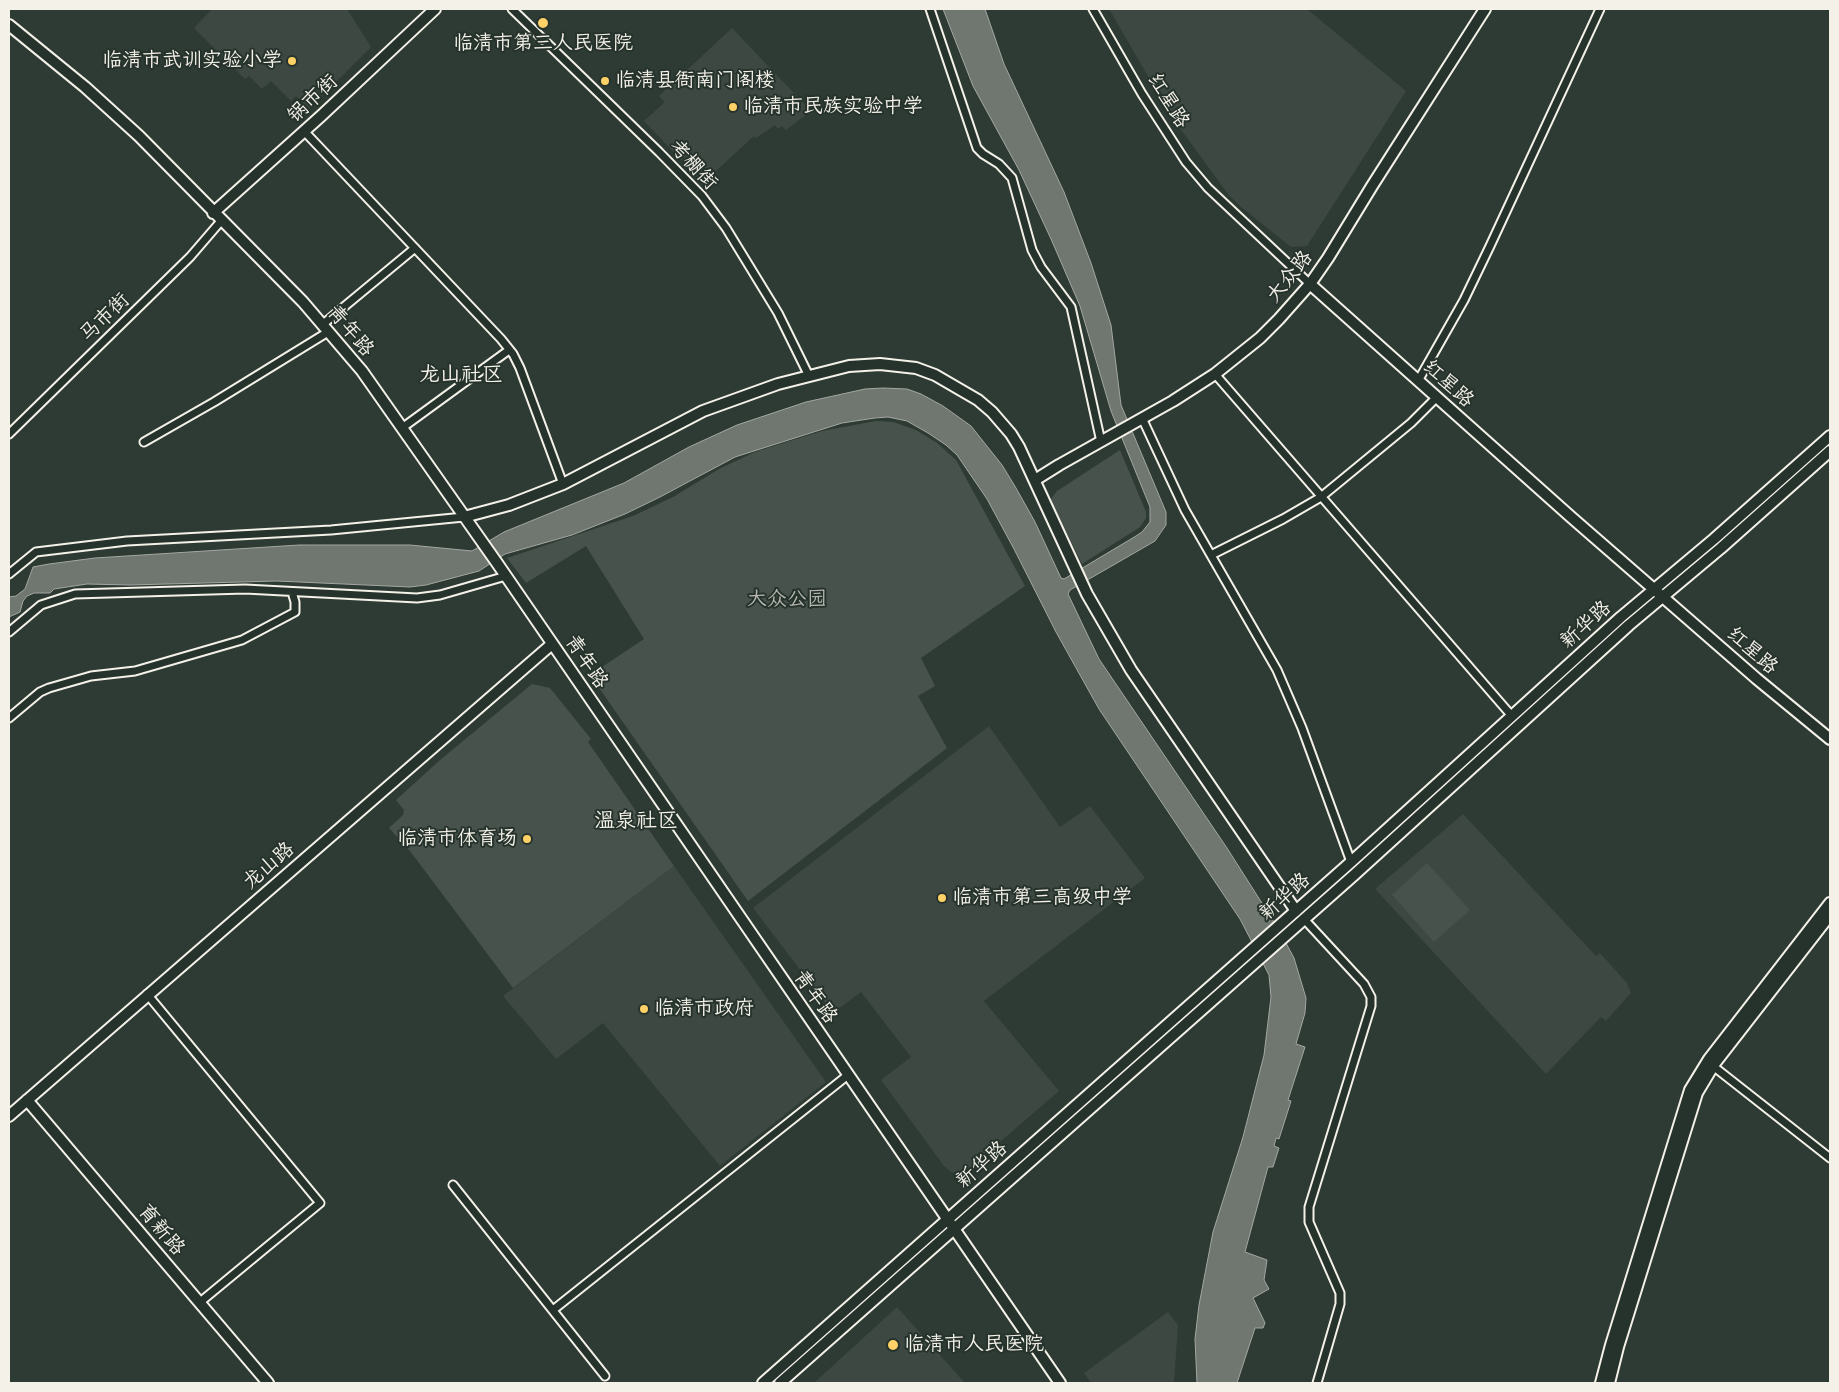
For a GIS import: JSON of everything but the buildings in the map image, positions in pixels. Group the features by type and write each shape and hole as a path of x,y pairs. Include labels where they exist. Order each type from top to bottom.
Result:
{"street":[{"name":"锅市街","path":"213,213 435,9"},
{"name":"考棚街","path":"512,9 660,152 702,196 726,228 778,313 809,376"},
{"path":"930,9 977,148 999,164 1012,178 1032,250 1040,267 1071,307 1100,442"},
{"name":"红星路","path":"1093,9 1142,94 1186,162 1208,188 1310,284 1418,381 1662,597 1830,739"},
{"name":"大众路","path":"1035,480 1173,401 1215,374 1260,338 1310,284 1328,258 1485,9"},
{"path":"1418,381 1464,300 1487,254 1600,9"},
{"name":"青年路","path":"9,24 120,118 303,302 362,371 506,576 1060,1383"},
{"path":"304,131 501,339 520,368 563,484"},
{"name":"马市街","path":"9,434 190,257 221,221"},
{"path":"144,442 214,402 325,328 415,248"},
{"path":"402,428 509,350"},
{"path":"9,574 36,552 126,541 331,530 464,517 509,505 563,484 703,411 778,384 849,366 880,364 916,368 935,375 965,392 992,412 1011,434 1035,480 1088,594 1130,670 1296,911"},
{"path":"1215,374 1511,715"},
{"path":"1211,555 1283,519 1321,497 1411,423 1437,397"},
{"path":"1142,418 1185,510 1277,670 1302,728 1351,862"},
{"name":"新华路","path":"763,1383 1351,862 1511,715 1830,436"},
{"name":"新华路","path":"780,1383 1294,928 1614,638 1728,542 1830,451"},
{"path":"9,632 41,604 55,598 75,594 245,589 417,598 440,595 506,576"},
{"path":"9,718 40,692 49,688 90,676 135,670 242,640 295,612 296,602 292,592"},
{"name":"龙山路","path":"9,1116 147,994 552,644"},
{"path":"1601,1383 1690,1090 1709,1059 1830,903"},
{"path":"1609,1383 1621,1338 1697,1093 1713,1066 1830,915"},
{"path":"1304,919 1364,984 1370,997 1370,1006 1309,1207 1310,1222 1340,1292 1340,1304 1317,1383"},
{"path":"147,994 320,1203 199,1303"},
{"path":"1713,1066 1830,1158"},
{"path":"553,1310 848,1076"},
{"name":"育新路","path":"27,1100 268,1383"},
{"path":"454,1186 605,1376"}],"shaded area":[{"name":"临清市武训实验小学","path":"212,9 347,9 371,47 309,109 296,96 291,101 271,81 262,89 249,76 245,79 194,28"},
{"path":"943,9 985,9 1004,64 1064,192 1091,263 1111,325 1121,405 1166,512 1166,525 1155,541 1070,590 1068,594 1099,659 1227,848 1279,930 1294,958 1306,998 1305,1013 1296,1044 1305,1047 1288,1100 1291,1101 1279,1139 1276,1138 1274,1146 1279,1148 1273,1167 1268,1167 1245,1252 1267,1260 1264,1280 1269,1289 1253,1298 1265,1323 1263,1328 1255,1328 1237,1383 1197,1383 1195,1339 1199,1305 1213,1232 1243,1137 1264,1055 1271,997 1269,975 1240,919 1099,709 1056,632 987,499 957,455 928,433 907,421 888,417 842,423 735,457 625,514 572,535 505,554 479,571 426,585 410,587 277,581 130,585 87,584 54,589 50,593 34,593 27,596 23,601 20,612 9,617 9,597 16,596 25,589 33,567 49,564 95,558 299,545 410,545 472,551 504,532 624,483 689,447 737,425 806,402 865,389 907,389 943,406 971,426 1002,465 1016,488 1035,522 1061,578 1064,579 1136,536 1150,522 1150,507 1111,411 1080,306 1019,170 973,86"},
{"path":"1109,9 1307,9 1406,91 1307,246 1291,247 1241,207 1228,194 1171,116"},
{"name":"临清市民族实验中学","path":"732,28 811,111 786,130 782,126 778,129 775,125 756,138 754,136 703,183 644,121 665,102 659,96"},
{"name":"临清市第三高级中学","path":"989,726 1060,827 1090,806 1145,878 984,1001 1059,1091 964,1173 959,1175 951,1172 944,1166 881,1080 911,1057 861,992 833,1013 753,908"},
{"path":"1463,814 1596,956 1600,953 1627,983 1631,993 1606,1021 1601,1017 1546,1074 1375,889"},
{"name":"临清市政府","path":"674,866 826,1082 720,1166 603,1023 556,1059 503,996"},
{"name":"临清市人民医院","path":"897,1307 965,1383 814,1383"},
{"path":"1168,1312 1178,1325 1174,1383 1091,1383 1084,1373"}],"green space":[{"name":"大众公园","path":"876,421 893,422 916,430 937,443 956,460 1025,586 921,658 935,686 918,696 947,748 748,901 590,675 644,639 586,546 526,583 507,558 633,516 673,497 719,469 755,452 822,431"},
{"path":"1120,450 1146,512 1146,518 1140,527 1082,564 1051,499 1057,491"},
{"name":"临清市体育场","path":"532,684 550,688 591,739 588,742 674,866 513,988 410,851 389,828 403,815 404,810 396,800 440,760"},
{"path":"1427,863 1470,910 1434,942 1392,895"}],"place":[{"name":"临清市第三人民医院","path":"543,23"},
{"name":"临清市武训实验小学","path":"292,61"},
{"name":"临清县衙南门阁楼","path":"605,81"},
{"name":"临清市民族实验中学","path":"733,107"},
{"name":"临清市体育场","path":"527,839"},
{"name":"临清市第三高级中学","path":"942,898"},
{"name":"临清市政府","path":"644,1009"},
{"name":"临清市人民医院","path":"893,1345"}],"district":[{"name":"龙山社区","path":"461,375"},
{"name":"温泉社区","path":"636,821"}]}
